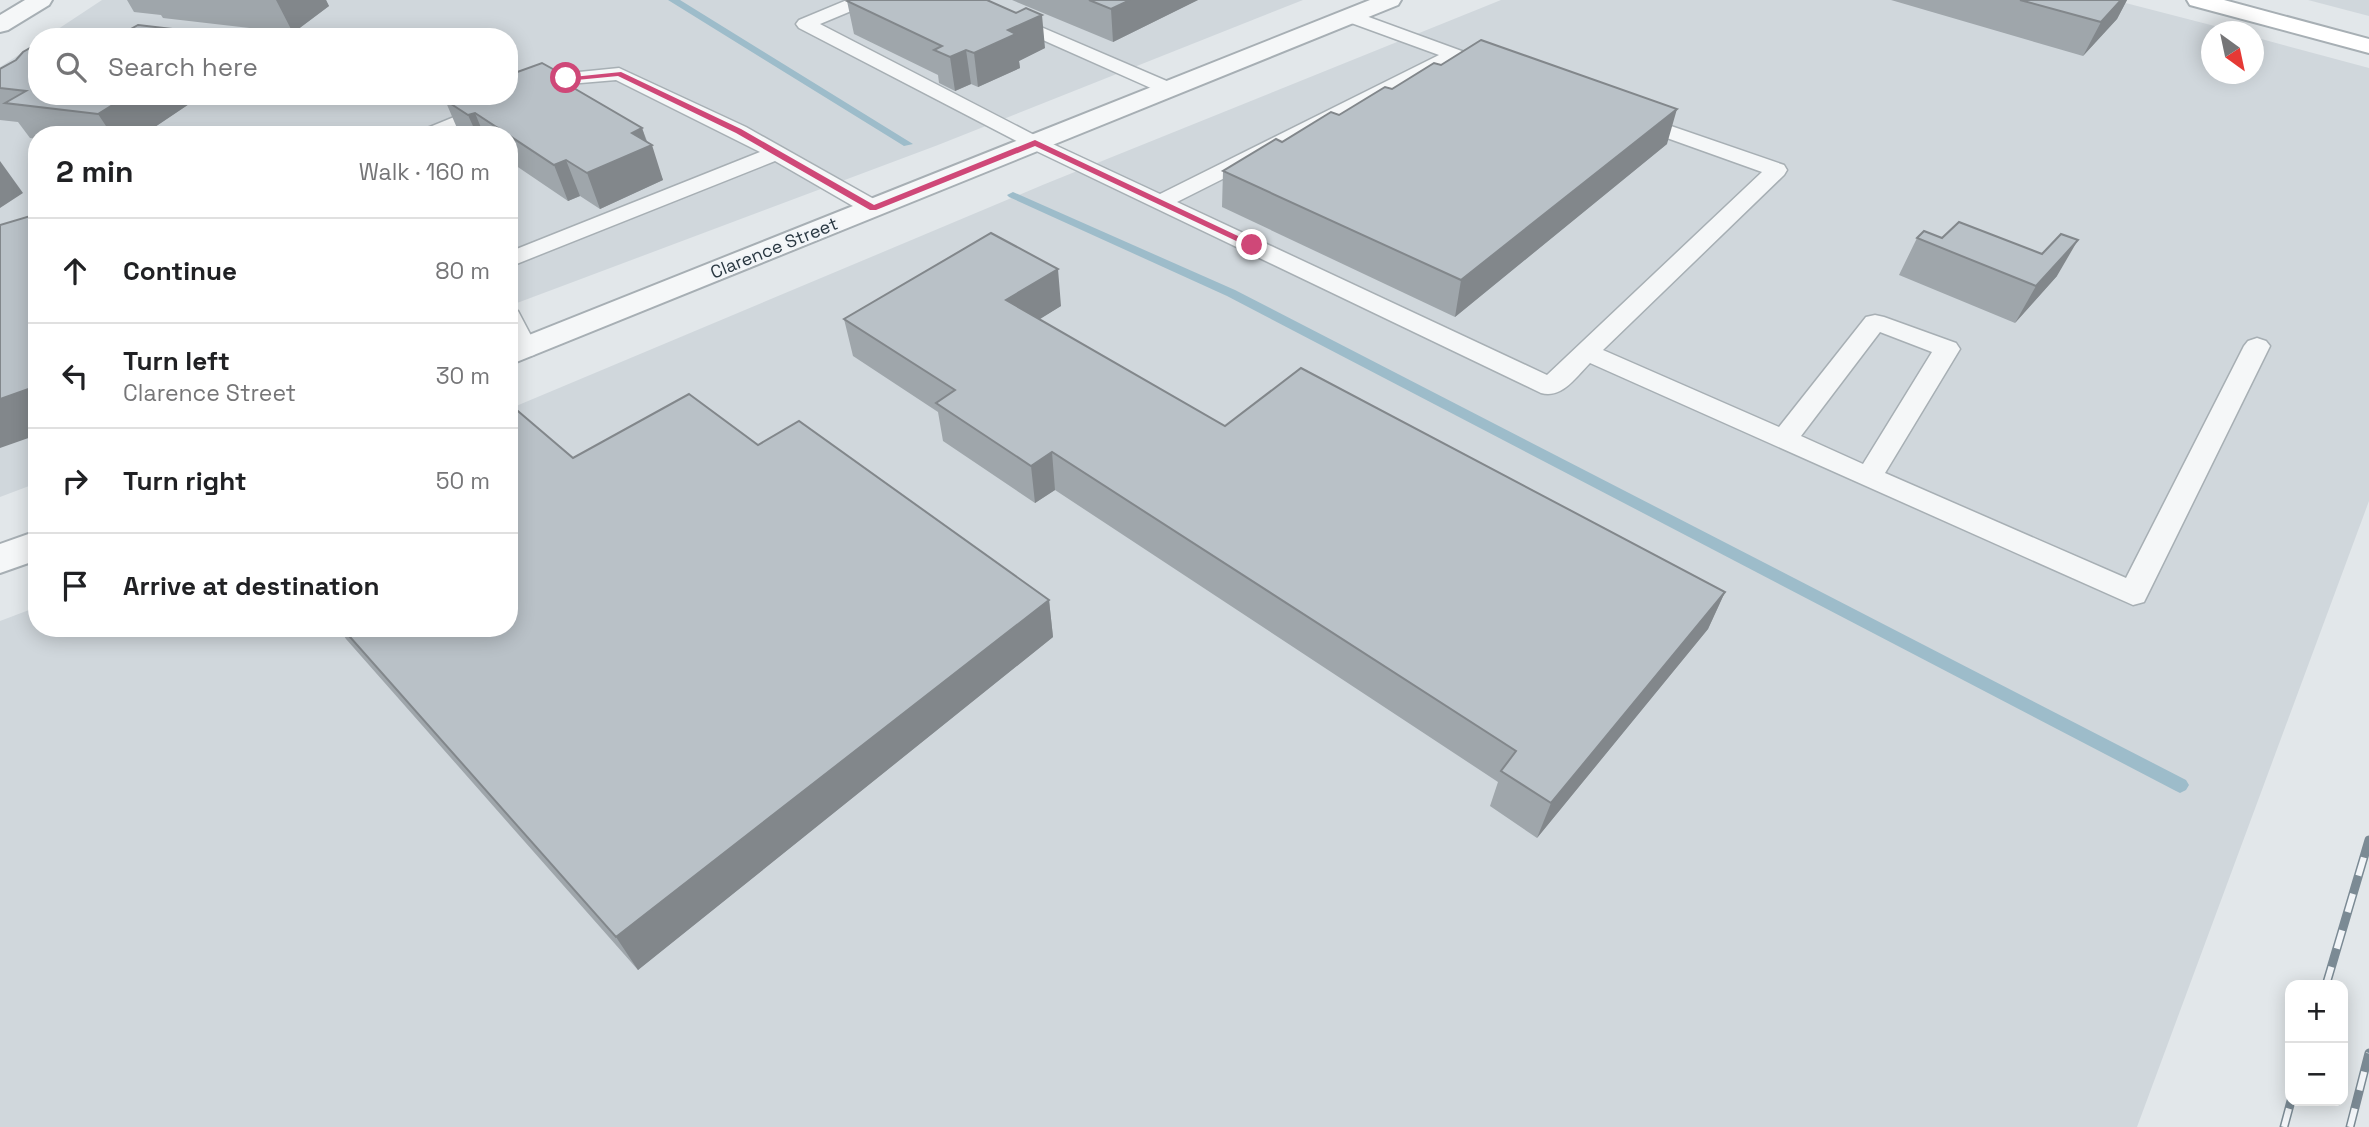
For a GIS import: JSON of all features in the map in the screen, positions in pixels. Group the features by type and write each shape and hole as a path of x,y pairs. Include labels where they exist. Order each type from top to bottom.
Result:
{"street":[{"path":"5,19 41,0"},
{"path":"2198,0 2369,46"},
{"name":"Clarence Street","path":"518,352 1385,1"},
{"path":"0,559 28,548"}],"lane":[{"path":"862,0 805,24 1035,143 1550,387 1776,170 1609,110"},
{"path":"991,10 1169,89"},
{"path":"1349,16 1519,78"},
{"path":"1160,202 1454,54"},
{"path":"518,98 566,78 619,74 738,131 873,208"},
{"path":"449,126 500,105"},
{"path":"518,256 776,153"},
{"path":"1784,439 1875,323 1947,349 1869,477"},
{"path":"1586,352 2133,594 2257,346"}],"shaded area":[{"path":"102,0 1303,0 938,145 518,303 518,126 28,126 28,486 0,497 0,67 28,49 28,105 518,105 518,28 60,28"},
{"path":"1501,0 2114,0 2201,22 2201,84 2264,84 2264,40 2369,68 2369,501 2137,1127 0,1127 0,621 28,610 28,637 518,637 518,405 1045,184"},
{"path":"2308,0 2369,0 2369,16"}],"building":[{"path":"987,0 1016,13 1026,8 1042,15 1008,30 1016,34 974,53 966,50 950,57 934,50 942,46 847,1"},
{"path":"1089,0 1130,0 1111,9"},
{"path":"2020,0 2121,0 2101,22"},
{"path":"138,25 164,28 133,28"},
{"path":"1481,40 1677,109 1461,280 1223,171 1276,139 1282,142 1331,112 1339,115 1385,87 1392,89 1434,63 1441,65"},
{"path":"28,49 28,105 112,105 98,114 5,103 26,91 0,88 0,69 16,60"},
{"path":"542,63 567,77 560,80 642,128 632,133 652,145 587,173 566,160 554,165 518,141 518,126 495,126 475,113 468,115 453,105 518,105 518,72"},
{"path":"28,217 28,389 0,399 0,225"},
{"path":"1959,222 2042,254 2061,234 2078,240 2036,286 1917,238 1924,231 1942,238"},
{"path":"991,233 1058,269 1006,300 1225,426 1301,368 1725,592 1551,803 1501,771 1516,751 1052,452 1031,466 936,403 955,390 844,319"},
{"path":"689,394 758,445 799,421 1049,600 616,937 350,637 518,637 518,411 573,458"}],"waterway":[{"path":"673,0 908,144"},
{"path":"1013,195 1231,293 2180,785"}],"railway":[{"path":"2327,980 2369,840"},
{"path":"2350,1127 2369,1053"},
{"path":"2284,1127 2290,1106"}],"route":[{"path":"566,78 619,74 738,131 873,208 1035,143 1252,245"}]}
